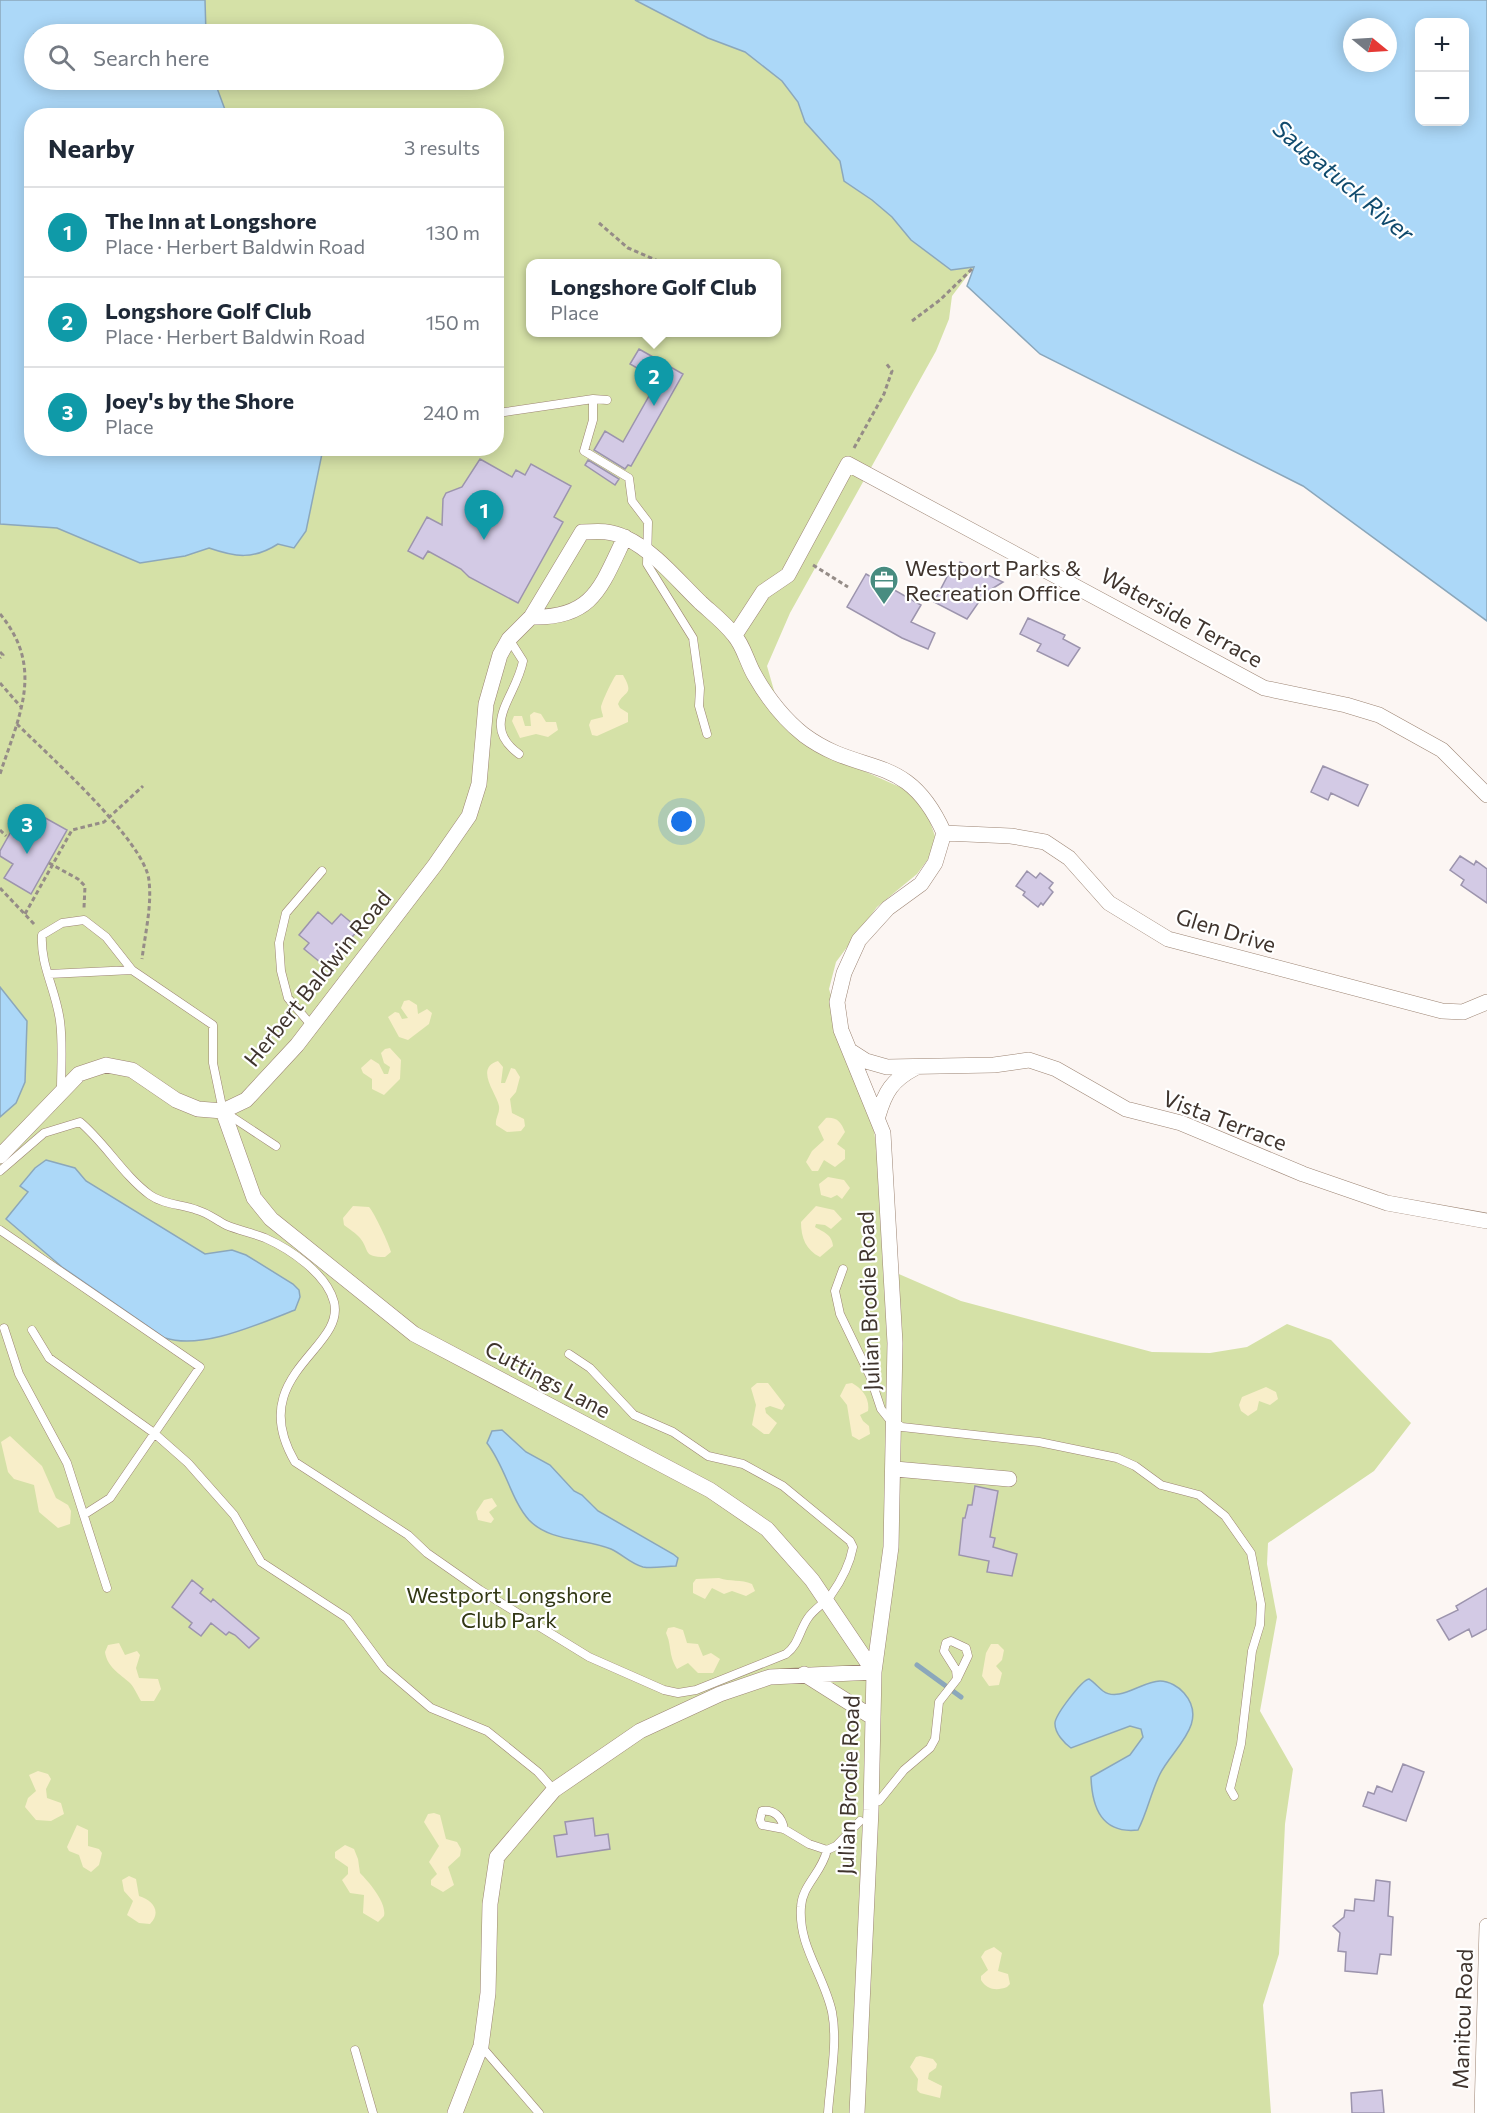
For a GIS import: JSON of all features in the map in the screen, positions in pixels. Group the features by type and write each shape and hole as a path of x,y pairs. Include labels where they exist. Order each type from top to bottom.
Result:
{"street":[{"path":"848,464 788,575 763,592 735,636 755,676 782,715 805,736 833,750 893,772 912,784 932,807 944,833"},
{"name":"Waterside Terrace","path":"848,464 1255,683 1379,715 1443,750 1487,795"},
{"name":"Herbert Baldwin Road","path":"223,1111 246,1100 312,1026 469,816 479,784 486,704 492,675 509,639 531,617 582,532 604,530 625,537 646,552 735,636"},
{"path":"531,617 551,618 583,608 613,562 625,537"},
{"name":"Glen Drive","path":"944,833 1011,836 1045,842 1069,858 1109,903 1168,939 1277,970 1442,1011 1463,1012 1487,1002"},
{"name":"Julian Brodie Road","path":"857,2113 871,1810 874,1672 891,1547 895,1469 894,1320 883,1133 852,1052 841,1030 837,1002 844,973 859,940 888,908 921,884 935,863 944,833"},
{"name":"Vista Terrace","path":"852,1052 866,1061 887,1067 994,1065 1029,1060 1056,1069 1126,1109 1180,1123 1303,1174 1387,1203 1487,1221"},
{"path":"0,1156 79,1074 106,1065 132,1070 177,1100 198,1109 223,1111"},
{"path":"878,1116 885,1090 900,1076 917,1066"},
{"name":"Cuttings Lane","path":"223,1111 254,1198 271,1219 414,1334 710,1490 767,1529 812,1580 874,1672"},
{"path":"895,1469 1009,1479"},
{"path":"455,2113 481,2046 488,1993 490,1904 497,1857 554,1790 640,1731 710,1698 770,1677 874,1672"},
{"path":"804,1674 872,1716"},
{"name":"Manitou Road","path":"1482,2113 1487,1926"}],"lane":[{"path":"504,412 593,399 607,400"},
{"path":"593,399 593,420 584,451 629,478 632,501 648,522 647,564 693,638 700,688 699,706 707,734"},
{"path":"509,639 523,661 503,711 501,733 506,744 519,754"},
{"path":"312,1026 288,998 280,971 279,943 286,913 322,872"},
{"path":"61,1092 60,1021 49,974 40,956 42,935 62,923 84,920 106,937 132,970 213,1025 213,1063 223,1111 276,1146"},
{"path":"49,974 132,970"},
{"path":"0,1171 44,1133 80,1122 101,1140 133,1179 160,1201 201,1211 226,1225 266,1239 291,1253 312,1270 328,1289 334,1302 335,1315 328,1329 285,1389 280,1403 283,1428 295,1461 408,1535 427,1552 480,1590 589,1657 664,1690 678,1693 696,1690 786,1654 796,1646 807,1620 831,1596 852,1556 854,1547 850,1541 783,1486 743,1464 708,1456 673,1432 634,1416 590,1368 569,1354"},
{"path":"0,1230 200,1366 110,1498 85,1514"},
{"path":"843,1269 835,1291 840,1314 860,1353 881,1409 902,1427 1039,1442 1118,1458 1135,1466 1161,1485 1199,1495 1224,1516 1251,1553 1261,1604 1260,1625 1252,1651 1241,1744 1230,1789 1234,1797"},
{"path":"4,1328 19,1374 67,1463 107,1588"},
{"path":"32,1330 49,1358 154,1433 188,1463 234,1515 261,1562 347,1618 384,1668 431,1708 487,1731 538,1772 554,1790"},
{"path":"879,1801 904,1770 930,1748 934,1739 936,1712 944,1695 957,1679 968,1656 966,1648 951,1641 946,1643 944,1651 956,1670 957,1679"},
{"path":"784,1829 809,1844 827,1850 836,1846 860,1821"},
{"path":"827,1850 824,1866 805,1892 801,1904 801,1925 809,1954 832,2012 828,2113"},
{"path":"481,2046 539,2113"},
{"path":"355,2050 373,2113"}],"path":[{"path":"599,223 628,248 653,259"},
{"path":"912,321 940,300 974,267"},
{"path":"848,464 884,394 892,371 885,363"},
{"path":"798,556 848,587"},
{"path":"0,614 21,647 26,670 22,708 0,774"},
{"path":"0,652 3,655 0,658"},
{"path":"0,683 22,708"},
{"path":"17,724 111,818 130,843 150,879 142,959"},
{"path":"25,914 72,830 96,825 111,818 143,786"},
{"path":"0,830 6,836"},
{"path":"51,864 78,879 85,886 83,909"},
{"path":"0,888 36,926"}],"green space":[{"name":"Westport Longshore Club Park","path":"205,0 635,0 708,38 745,52 782,81 798,102 805,122 840,161 844,181 872,200 892,217 911,240 951,270 974,267 952,296 949,319 936,351 790,613 767,666 781,715 819,751 902,788 924,805 935,836 931,855 917,874 877,907 836,962 829,989 874,1131 882,1186 885,1268 961,1301 1152,1352 1210,1353 1247,1347 1287,1324 1331,1340 1411,1423 1374,1471 1268,1543 1267,1564 1277,1617 1260,1711 1293,1769 1285,1824 1279,1954 1263,2005 1271,2113 0,2113 0,1117 16,1102 25,1082 27,1021 0,987 0,524 57,528 140,563 185,556 209,548 235,555 252,554 278,544 294,548 306,531 322,456 504,456 504,108 224,108 218,90 504,90 504,24 206,24"}],"sand":[{"path":"616,675 623,675 628,686 627,692 618,704 628,713 628,722 597,736 592,735 589,725 591,720 603,717 602,704"},
{"path":"534,712 541,714 546,722 556,722 558,730 548,737 536,734 520,738 512,721 514,716 522,716 525,726 531,726 530,715"},
{"path":"409,1000 417,1005 418,1014 427,1009 432,1013 429,1024 408,1040 399,1037 388,1017 395,1012 399,1013 402,1019 408,1018 401,1008 404,1001"},
{"path":"390,1048 401,1060 400,1079 384,1095 372,1089 372,1079 363,1073 361,1068 371,1059 379,1064 384,1074 388,1074 390,1067 384,1063 381,1053"},
{"path":"498,1061 503,1067 501,1083 505,1083 511,1068 515,1069 520,1077 516,1092 510,1099 512,1113 524,1119 525,1126 521,1131 507,1132 496,1125 499,1106 487,1075 491,1064"},
{"path":"826,1118 836,1119 845,1132 837,1144 845,1150 845,1159 835,1167 824,1160 818,1171 812,1171 806,1162 812,1151 824,1140 818,1127"},
{"path":"828,1177 844,1180 850,1188 842,1199 837,1195 831,1198 821,1195 819,1184"},
{"path":"353,1206 369,1207 372,1211 391,1252 385,1257 370,1254 360,1238 344,1225 343,1218"},
{"path":"816,1206 834,1210 842,1219 831,1229 825,1225 816,1224 815,1227 829,1236 833,1246 820,1257 808,1247 801,1228 801,1222"},
{"path":"757,1383 768,1383 785,1405 782,1410 770,1406 765,1408 766,1413 777,1423 769,1434 764,1434 752,1425 756,1405 751,1388"},
{"path":"852,1383 862,1391 868,1402 868,1411 860,1415 869,1426 870,1434 859,1440 852,1436 847,1405 840,1396 846,1384"},
{"path":"1266,1387 1276,1392 1278,1399 1270,1405 1259,1401 1257,1410 1248,1416 1241,1411 1239,1405 1242,1397"},
{"path":"10,1436 42,1466 56,1498 68,1505 71,1511 70,1524 58,1528 39,1512 34,1485 14,1479 8,1472 1,1442"},
{"path":"492,1498 497,1506 489,1512 494,1519 491,1523 478,1520 476,1512 484,1500"},
{"path":"719,1578 748,1582 752,1584 755,1591 746,1596 732,1591 724,1594 712,1588 705,1599 693,1593 693,1583 696,1579"},
{"path":"668,1628 683,1630 687,1643 698,1644 703,1656 711,1653 720,1659 713,1673 698,1673 688,1663 677,1669 672,1659 666,1633"},
{"path":"119,1643 125,1655 137,1651 140,1655 136,1668 139,1678 158,1679 161,1689 154,1701 141,1701 131,1685 108,1662 105,1652 108,1645"},
{"path":"991,1644 998,1644 1004,1650 1002,1660 996,1666 1002,1673 999,1685 989,1686 982,1676 986,1653"},
{"path":"38,1771 48,1774 51,1779 46,1789 47,1798 61,1803 64,1814 51,1821 36,1820 25,1807 28,1798 36,1791 29,1775"},
{"path":"428,1814 440,1815 446,1839 457,1842 461,1849 460,1856 448,1867 454,1885 443,1892 431,1885 431,1880 437,1874 429,1862 439,1846 424,1822"},
{"path":"77,1825 88,1830 88,1846 99,1849 102,1853 99,1865 91,1872 83,1867 79,1855 69,1851 67,1847"},
{"path":"345,1845 354,1849 360,1873 383,1905 384,1916 378,1922 363,1913 364,1895 350,1893 342,1880 348,1874 348,1867 335,1858 335,1852"},
{"path":"129,1876 136,1879 139,1896 148,1900 154,1907 154,1920 150,1924 139,1923 127,1915 133,1901 124,1891 122,1880"},
{"path":"994,1947 1002,1953 998,1971 1008,1974 1010,1984 1000,1989 989,1988 981,1980 981,1976 988,1970 981,1957 985,1951"},
{"path":"916,2057 933,2059 937,2064 936,2068 929,2073 928,2079 942,2086 940,2098 920,2093 917,2090 918,2079 910,2067"}],"water":[{"path":"0,0 205,0 206,24 24,24 24,90 218,90 224,108 24,108 24,456 322,456 306,531 294,548 278,544 260,553 236,555 209,548 185,556 140,563 57,528 0,524"},
{"name":"Saugatuck River","path":"635,0 1487,0 1487,621 1303,486 1040,354 967,286 974,267 951,270 911,240 892,217 872,200 844,181 840,161 805,122 798,102 782,81 745,52 708,38"},
{"path":"0,987 27,1021 25,1082 16,1103 0,1117"},
{"path":"46,1160 75,1168 86,1181 205,1254 232,1250 246,1255 299,1290 300,1297 295,1310 248,1328 213,1338 180,1341 165,1338 62,1267 6,1219 28,1192 20,1186 35,1168"},
{"path":"502,1430 526,1452 550,1465 574,1491 582,1495 598,1511 673,1554 678,1558 676,1566 643,1567 601,1545 557,1536 537,1527 523,1512 487,1443 492,1431"},
{"path":"1089,1679 1109,1694 1123,1693 1153,1682 1167,1682 1182,1691 1191,1704 1193,1715 1191,1725 1160,1774 1138,1830 1116,1828 1101,1817 1094,1799 1091,1777 1130,1755 1143,1737 1141,1729 1130,1726 1071,1748 1060,1738 1055,1727 1063,1707"}],"building":[{"path":"639,349 683,374 631,466 628,465 625,469 594,450 605,431 623,442 658,380 630,364"},
{"path":"480,459 512,477 516,470 525,475 531,464 571,486 554,517 563,522 518,603 469,577 461,569 428,551 423,559 408,551 427,517 442,525 443,499 446,493 462,487"},
{"path":"588,460 619,479 615,485 585,465"},
{"path":"960,562 1003,582 985,593 967,619 934,602 948,575 952,577"},
{"name":"Westport Parks & Recreation Office","path":"866,574 921,605 911,622 935,633 928,649 902,638 847,607"},
{"path":"1028,618 1065,635 1063,639 1080,648 1068,666 1037,651 1041,644 1020,634"},
{"path":"1323,766 1368,785 1358,806 1331,793 1328,800 1311,792"},
{"path":"40,815 67,830 31,894 4,878 13,864 0,856 0,851 17,821 32,830"},
{"path":"1460,856 1474,865 1476,861 1487,869 1487,903 1461,885 1464,880 1450,870"},
{"path":"1027,871 1036,878 1040,873 1053,883 1049,888 1053,892 1043,905 1041,903 1038,907 1023,895 1025,892 1016,886"},
{"path":"318,912 332,924 341,914 359,929 326,967 304,949 309,943 299,935"},
{"path":"975,1486 998,1491 990,1537 995,1538 993,1547 1017,1554 1012,1576 987,1572 989,1561 959,1555 963,1518 965,1518 968,1505 972,1505"},
{"path":"192,1580 203,1589 200,1593 211,1602 213,1599 259,1638 249,1648 235,1635 229,1632 226,1635 211,1623 201,1636 189,1627 192,1623 172,1607"},
{"path":"1487,1588 1487,1629 1472,1637 1469,1629 1449,1640 1437,1620 1458,1610 1456,1606"},
{"path":"1403,1764 1424,1772 1406,1821 1363,1806 1368,1792 1374,1794 1377,1786 1392,1792"},
{"path":"593,1818 595,1836 608,1834 610,1849 557,1857 554,1836 567,1834 565,1822"},
{"path":"1376,1880 1390,1882 1388,1916 1393,1917 1391,1955 1380,1954 1377,1974 1345,1971 1346,1952 1338,1951 1340,1933 1333,1926 1344,1917 1345,1910 1354,1911 1355,1899 1374,1901"},
{"path":"1382,2090 1384,2113 1352,2113 1351,2093"}],"waterway":[{"path":"917,1665 961,1697"}],"place":[{"name":"Longshore Golf Club","path":"654,406"},
{"name":"The Inn at Longshore","path":"484,540"},
{"name":"Westport Parks & Recreation Office","path":"884,606"},
{"name":"Joey's by the Shore","path":"27,854"}]}
